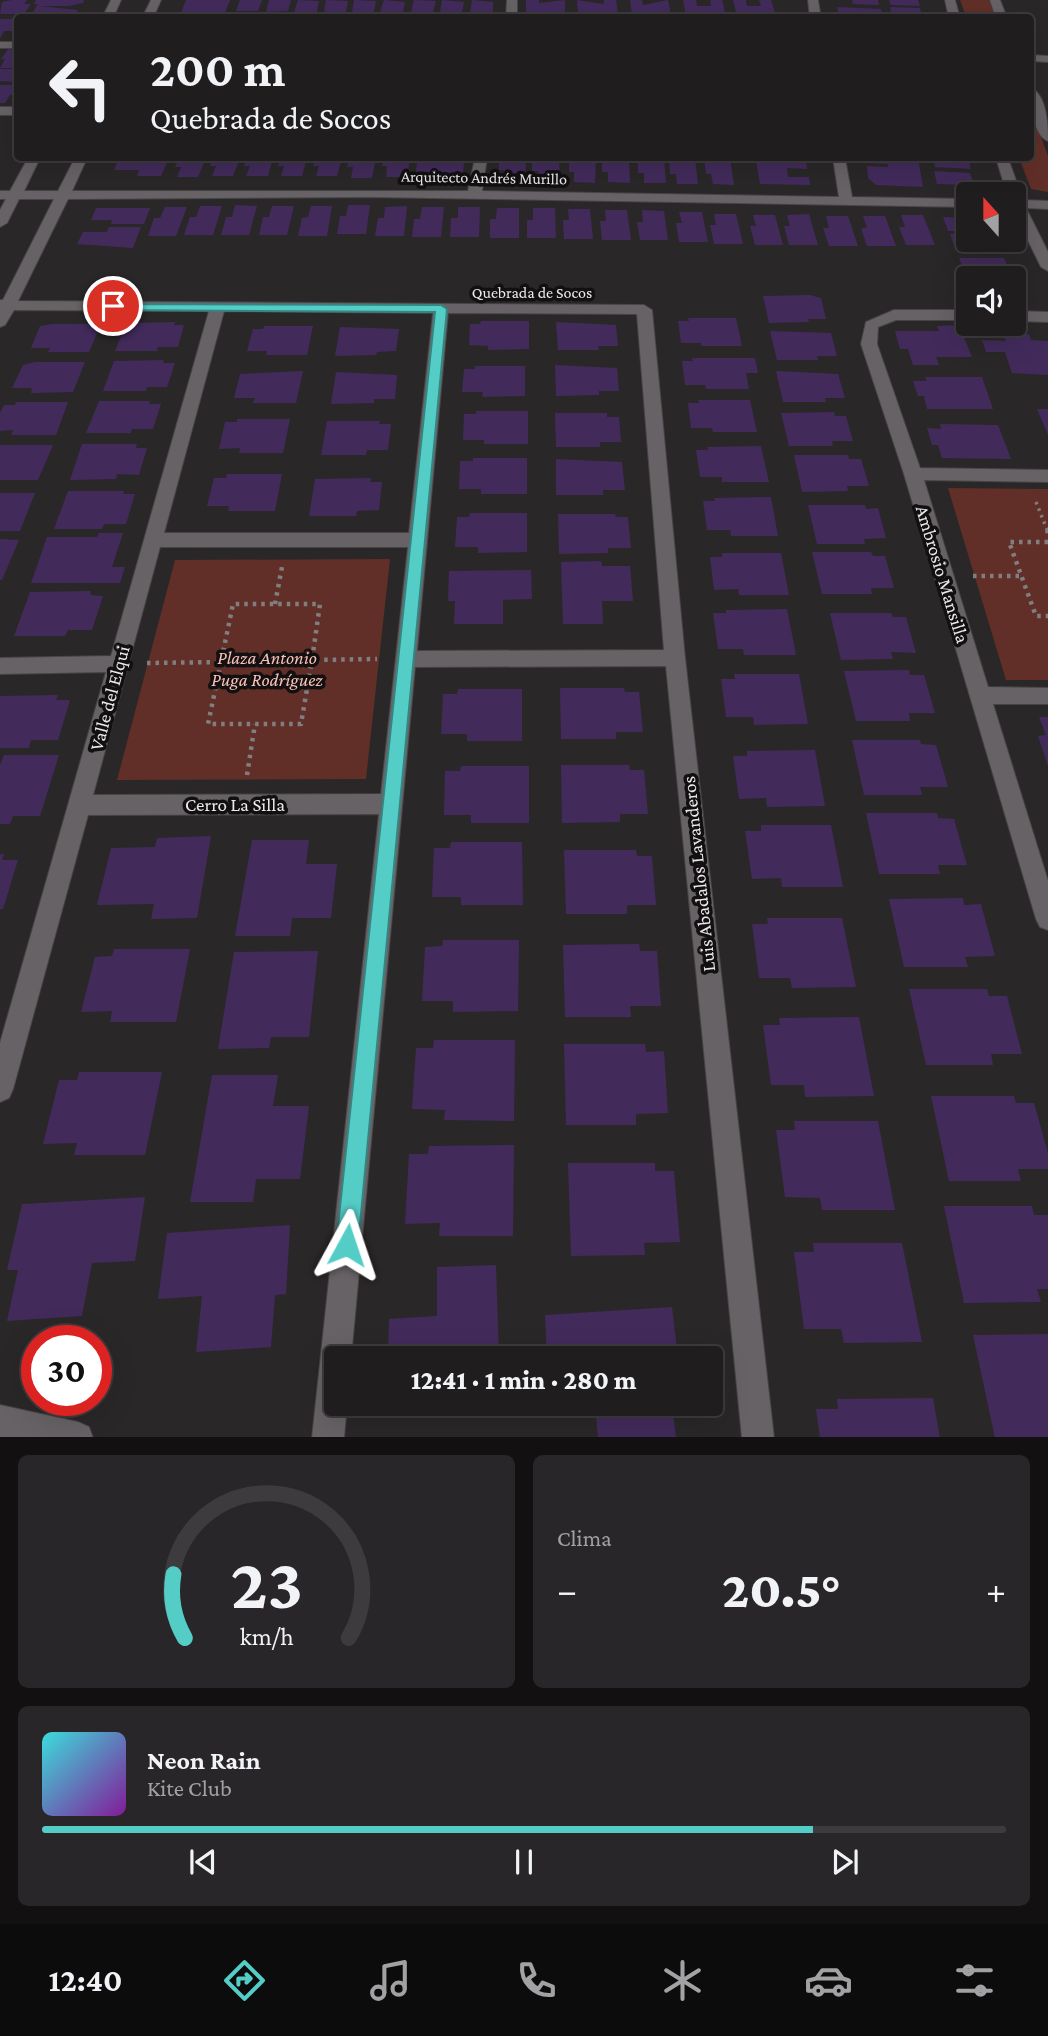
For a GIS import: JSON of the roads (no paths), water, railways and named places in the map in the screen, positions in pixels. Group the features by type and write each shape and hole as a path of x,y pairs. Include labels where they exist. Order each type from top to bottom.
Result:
{"street":[{"path":"1034,99 1046,129"},
{"path":"0,223 7,195 32,161"},
{"path":"0,322 4,305 80,161"},
{"path":"474,195 480,161"},
{"path":"839,161 846,201"},
{"path":"1003,161 1009,182"},
{"name":"Arquitecto Andrés Murillo","path":"7,195 474,195 956,203"},
{"path":"1026,204 1048,205"},
{"path":"1026,225 1048,267"},
{"name":"Quebrada de Socos","path":"4,305 644,310"},
{"name":"Valle del Elqui","path":"0,1089 218,307"},
{"path":"328,1437 389,804 441,309"},
{"name":"Luis Abadalos Lavanderos","path":"644,310 675,658 758,1437"},
{"name":"Ambrosio Mansilla","path":"956,315 894,316 871,325 869,344 913,474 1048,919"},
{"path":"1026,316 1048,317"},
{"path":"913,474 1048,475"},
{"path":"154,540 417,540"},
{"path":"404,659 675,658"},
{"path":"0,666 118,664"},
{"path":"980,695 1048,696"},
{"name":"Cerro La Silla","path":"80,805 389,804"},
{"path":"0,1421 78,1437"}],"park label":[{"name":"Plaza Antonio Puga Rodríguez","path":"267,668"}]}
